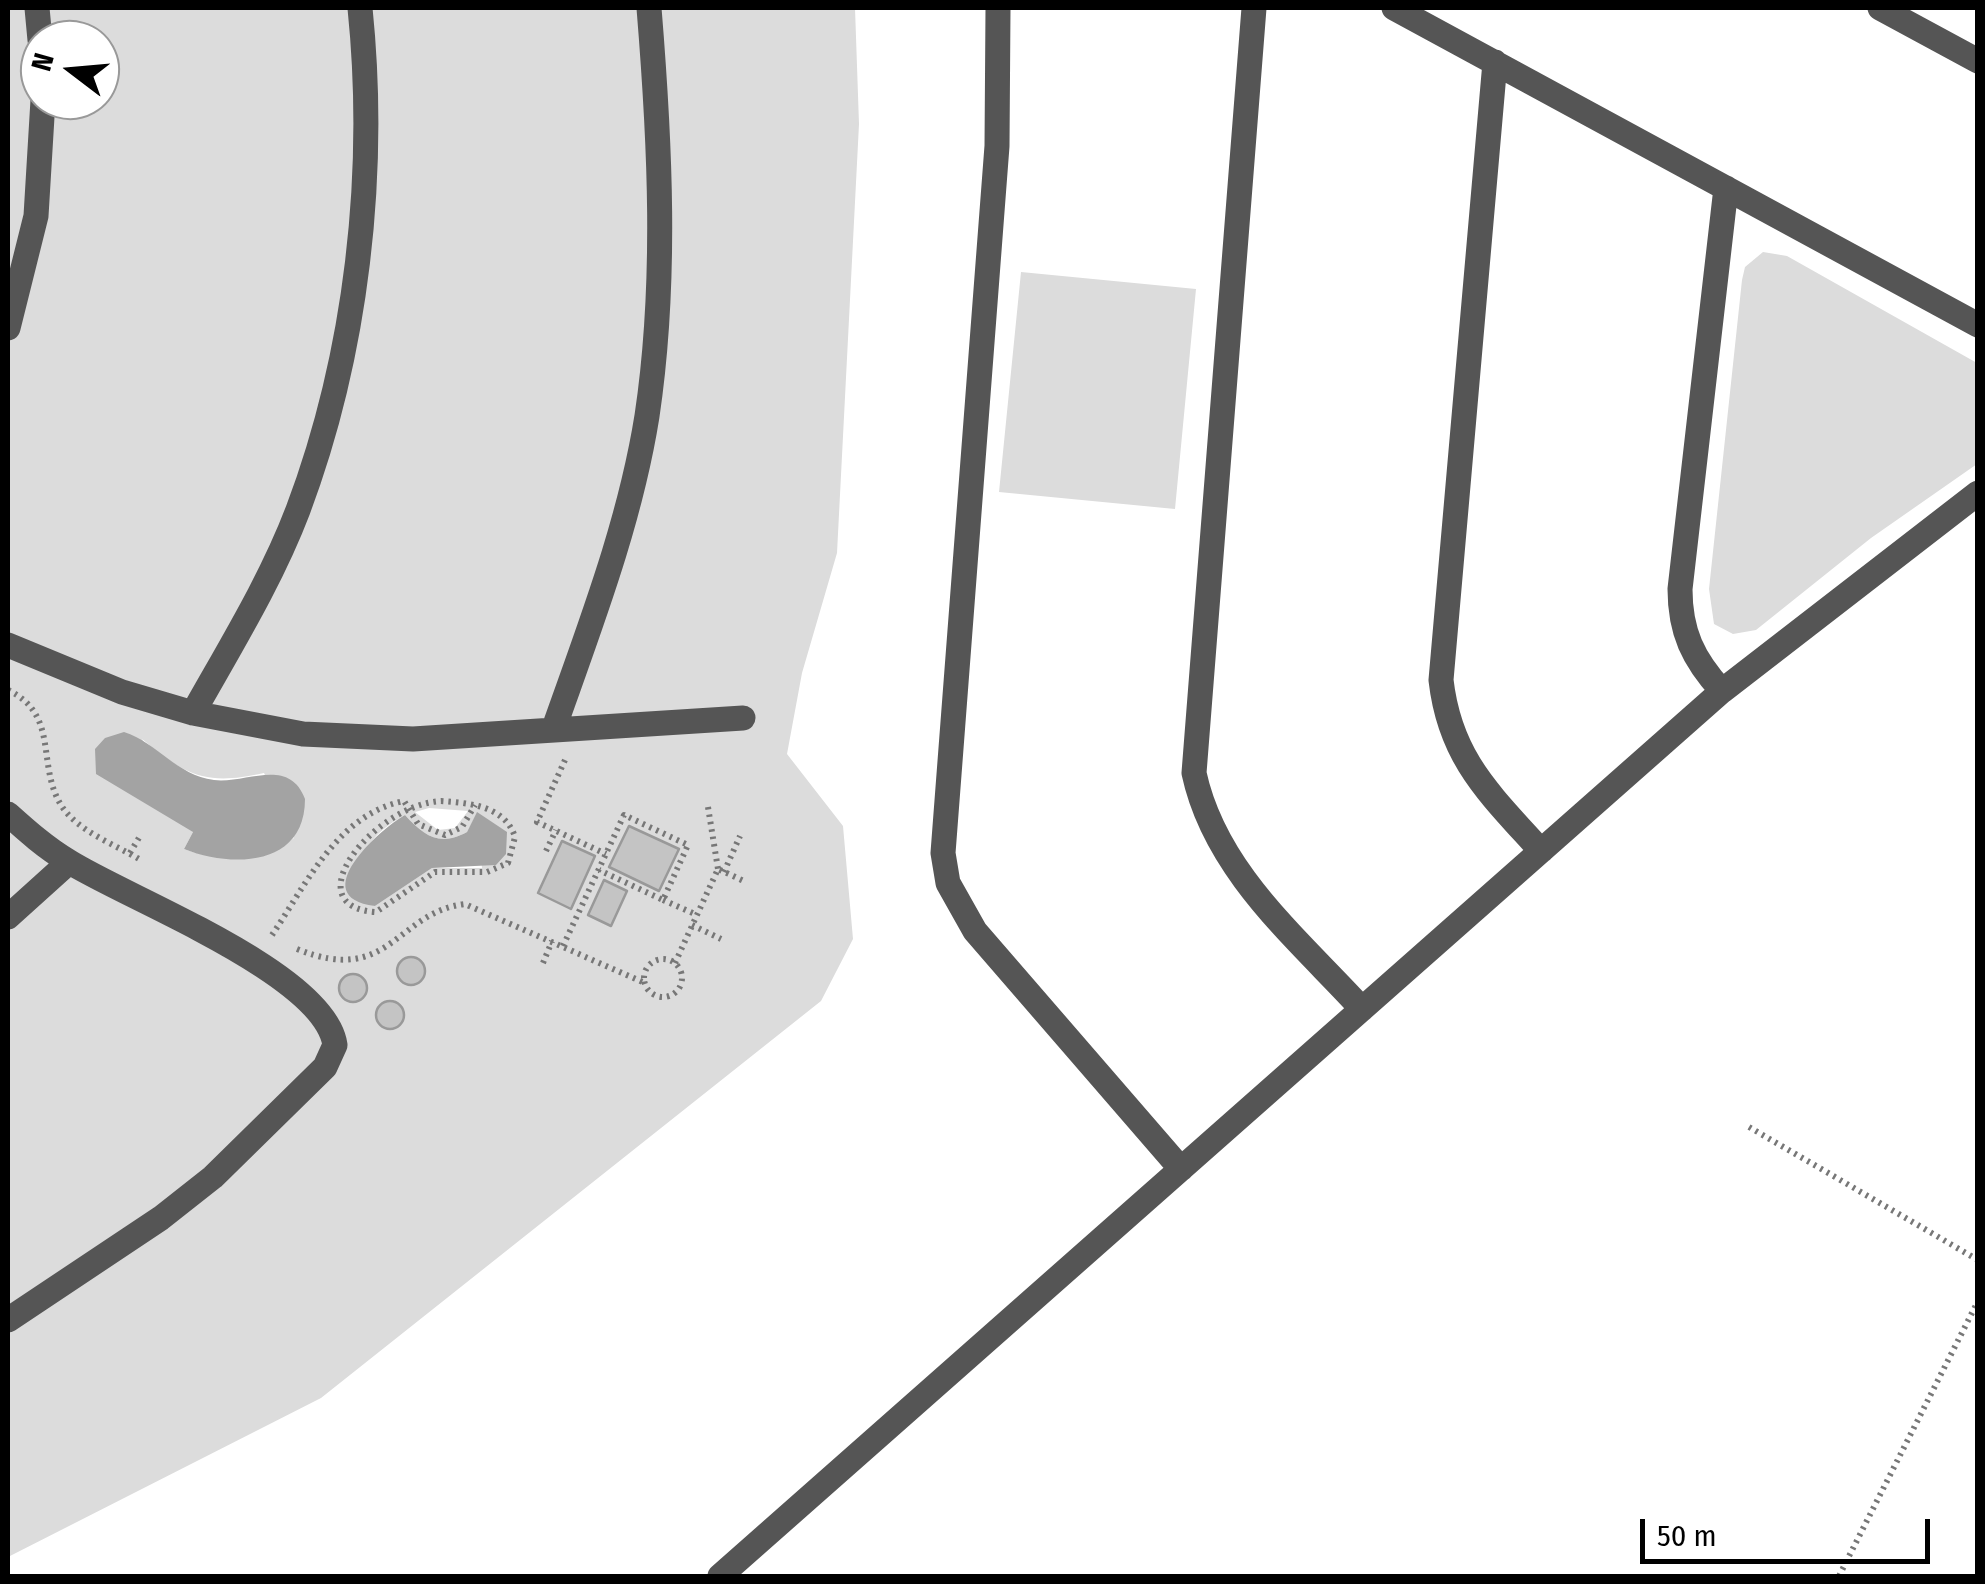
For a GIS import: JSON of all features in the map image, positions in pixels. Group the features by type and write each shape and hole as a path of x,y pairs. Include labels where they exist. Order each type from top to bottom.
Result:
{"street":[{"path":"193,713 281,548 313,464 330,400 362,222 367,92 360,8"},
{"path":"554,728 606,582 646,419 656,340 658,252 658,150 649,8"},
{"path":"998,8 997,146 943,852 948,883 974,931 1182,1169"},
{"path":"1254,8 1194,773 1201,805 1232,866 1362,1009"},
{"path":"1394,8 1978,326"},
{"path":"1880,8 1978,61"},
{"path":"1495,62 1441,680 1448,726 1466,766 1541,851"},
{"path":"8,328 36,216 42,120"},
{"path":"1722,692 1703,670 1683,631 1680,588 1726,188"},
{"path":"720,1576 1722,692 1978,492"},
{"path":"8,644 122,692 193,713 258,728 352,738 743,718"},
{"path":"8,814 69,862 256,962 316,1012 334,1035 335,1045 325,1067 213,1177 161,1218 8,1320"},
{"path":"8,917 69,862"}],"path":[{"path":"8,690 30,705 42,723 62,806 77,822 145,862"},
{"path":"581,726 537,822 606,854"},
{"path":"272,934 348,828 367,813 404,801 423,828 444,835 462,827 474,805"},
{"path":"429,802 474,805 503,816 512,828 515,846 502,868 435,872 384,910 367,912 354,906 342,886 350,855 380,824 408,808 429,802"},
{"path":"708,807 721,871"},
{"path":"564,946 624,815 688,845 663,900"},
{"path":"546,851 556,830"},
{"path":"130,853 140,836"},
{"path":"675,963 740,836"},
{"path":"598,870 697,915"},
{"path":"721,871 746,882"},
{"path":"256,926 315,956 363,958 382,951 446,908 465,904 644,983 656,996 675,993 682,974 675,963 660,959 650,963 644,983"},
{"path":"692,925 721,939"},
{"path":"542,962 552,940"},
{"path":"1748,1128 1978,1260"},
{"path":"1839,1576 1978,1302"}],"shaded area":[{"path":"8,8 855,8 859,124 837,553 802,673 787,754 843,826 853,939 821,1001 321,1398 8,1557","holes":["142,739 171,762 198,775 227,778 264,773 294,838 270,851 241,857 211,856 184,849 193,832","429,808 468,811 455,828 438,830 415,812","477,813 482,868 432,868 375,906 353,897 368,848 391,824 405,815 433,837 449,839 467,832"]},
{"path":"1763,252 1787,256 1977,363 1977,464 1871,538 1756,630 1733,634 1714,624 1709,589 1742,280 1745,267"},
{"path":"1021,272 1196,289 1175,509 999,492"},
{"path":"124,732 201,777 289,778 305,799 302,821 293,838 279,850 243,859 223,859 184,849 193,832 96,774 95,749 105,738"},
{"path":"477,812 507,832 506,854 496,865 432,868 375,906 355,900 346,890 354,862 405,815 426,834 449,839 467,832"}],"building":[{"path":"629,826 679,849 659,891 609,867"},
{"path":"562,841 595,856 571,909 538,893"},
{"path":"604,880 627,891 611,926 588,915"},
{"path":"411,957 421,961 425,971 421,981 411,985 401,981 397,971 401,961"},
{"path":"353,974 363,978 367,988 363,998 353,1002 343,998 339,988 343,978"},
{"path":"390,1001 400,1005 404,1015 400,1025 390,1029 380,1025 376,1015 380,1005"}]}
